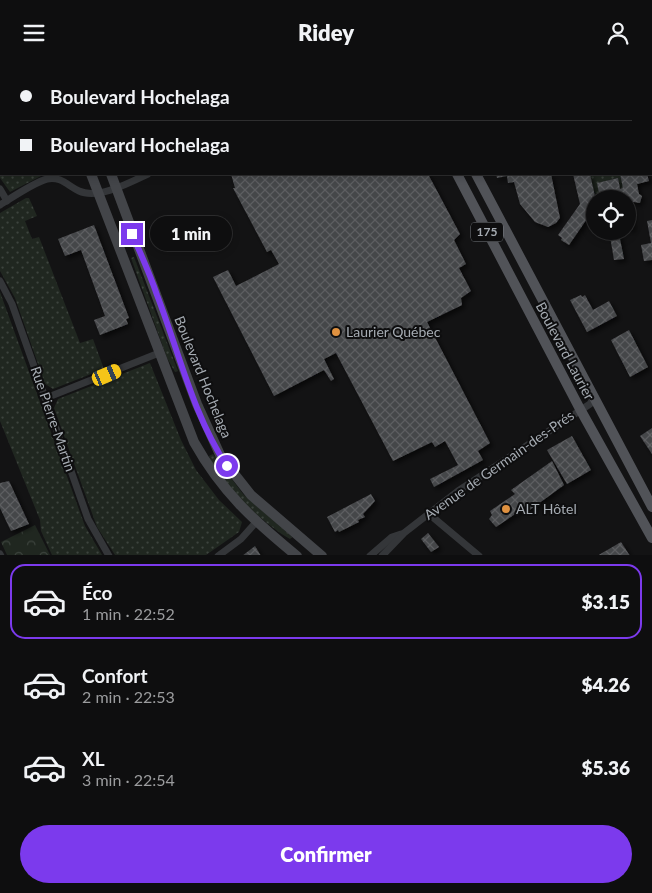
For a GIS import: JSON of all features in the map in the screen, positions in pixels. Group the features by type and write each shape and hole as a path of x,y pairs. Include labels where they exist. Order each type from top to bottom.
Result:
{"main road":[{"path":"91,175 194,442 219,483 257,521 297,555"},
{"name":"Boulevard Hochelaga","path":"111,175 210,436 221,457 246,489 322,555"},
{"name":"Boulevard Laurier","path":"458,175 580,409 652,538"},
{"name":"Boulevard Laurier","path":"477,175 652,507"},
{"path":"194,442 210,436"}],"street":[{"path":"0,205 46,179 56,179 85,193 97,193 116,189 146,175"},
{"path":"0,189 7,201"},
{"name":"Rue Pierre-Martin","path":"0,281 12,304 88,519 109,555"},
{"path":"46,398 159,353"},
{"name":"Avenue de Germain-des-Prés","path":"386,554 404,533 458,491 590,404 594,397"},
{"path":"429,515 479,555"},
{"path":"218,555 242,539 257,521"},
{"name":"Avenue de Germain-des-Prés","path":"370,555 392,537 404,533"}],"green space":[{"path":"0,175 43,175 10,192 0,178"},
{"path":"590,175 620,175 623,188 620,189 618,178 598,183 599,190 593,190"},
{"path":"29,198 37,216 25,221 32,239 39,237 80,343 93,339 104,369 53,389 45,384 15,298 0,271 0,213"},
{"path":"134,257 178,371 175,372 167,358 131,258"},
{"path":"0,292 85,526 102,555 52,555 41,531 40,520 0,421"},
{"path":"150,363 181,440 196,470 219,500 242,522 239,532 206,555 115,555 97,527 54,408 58,399"},
{"path":"213,454 243,494 292,537 290,539 256,514 232,490 214,467 209,456"},
{"path":"35,525 50,555 7,555 1,542"}],"building":[{"name":"Laurier Québec","path":"231,175 429,175 460,234 454,240 466,264 459,268 471,291 461,298 462,305 427,322 490,443 478,451 483,460 434,487 430,479 458,465 445,441 435,447 432,442 393,461 336,353 324,359 334,379 331,381 324,370 274,396 213,277 228,270 236,286 279,264 271,250 267,252 233,188 235,188"},
{"path":"496,175 551,175 560,218 556,223 548,227 535,222 520,204 514,182 508,183 507,176 497,178"},
{"path":"573,175 590,175 593,190 586,190 586,220 569,245 561,240 562,238 558,235 580,204"},
{"path":"620,175 647,175 649,181 637,184 639,194 642,196 640,203 636,202 636,190 598,190 597,183 618,178 620,189 623,188"},
{"path":"652,220 652,260 644,261 641,245 651,243 647,221"},
{"path":"94,225 129,318 126,319 128,324 100,335 94,320 105,316 81,250 65,256 58,239"},
{"path":"611,240 620,240 624,259 614,260"},
{"path":"581,295 582,297 585,295 593,310 609,301 617,316 587,332 570,300"},
{"path":"629,330 648,367 630,377 611,340"},
{"path":"652,428 652,454 640,436"},
{"path":"572,436 591,470 567,484 547,450"},
{"path":"552,461 564,485 527,512 524,508 496,527 489,519 492,515 490,511 515,494 511,490"},
{"path":"9,481 29,524 11,531 0,508 0,483"},
{"path":"371,494 375,501 363,514 365,517 339,532 338,530 335,532 327,517"},
{"path":"428,533 439,547 431,552 421,539"},
{"path":"621,542 629,555 599,555"},
{"path":"255,546 260,555 243,555"}],"place":[{"name":"Laurier Québec","path":"336,332"},
{"name":"ALT Hôtel","path":"506,509"}],"route":[{"path":"132,234 158,295 175,349 196,404 210,436 227,466"}]}
